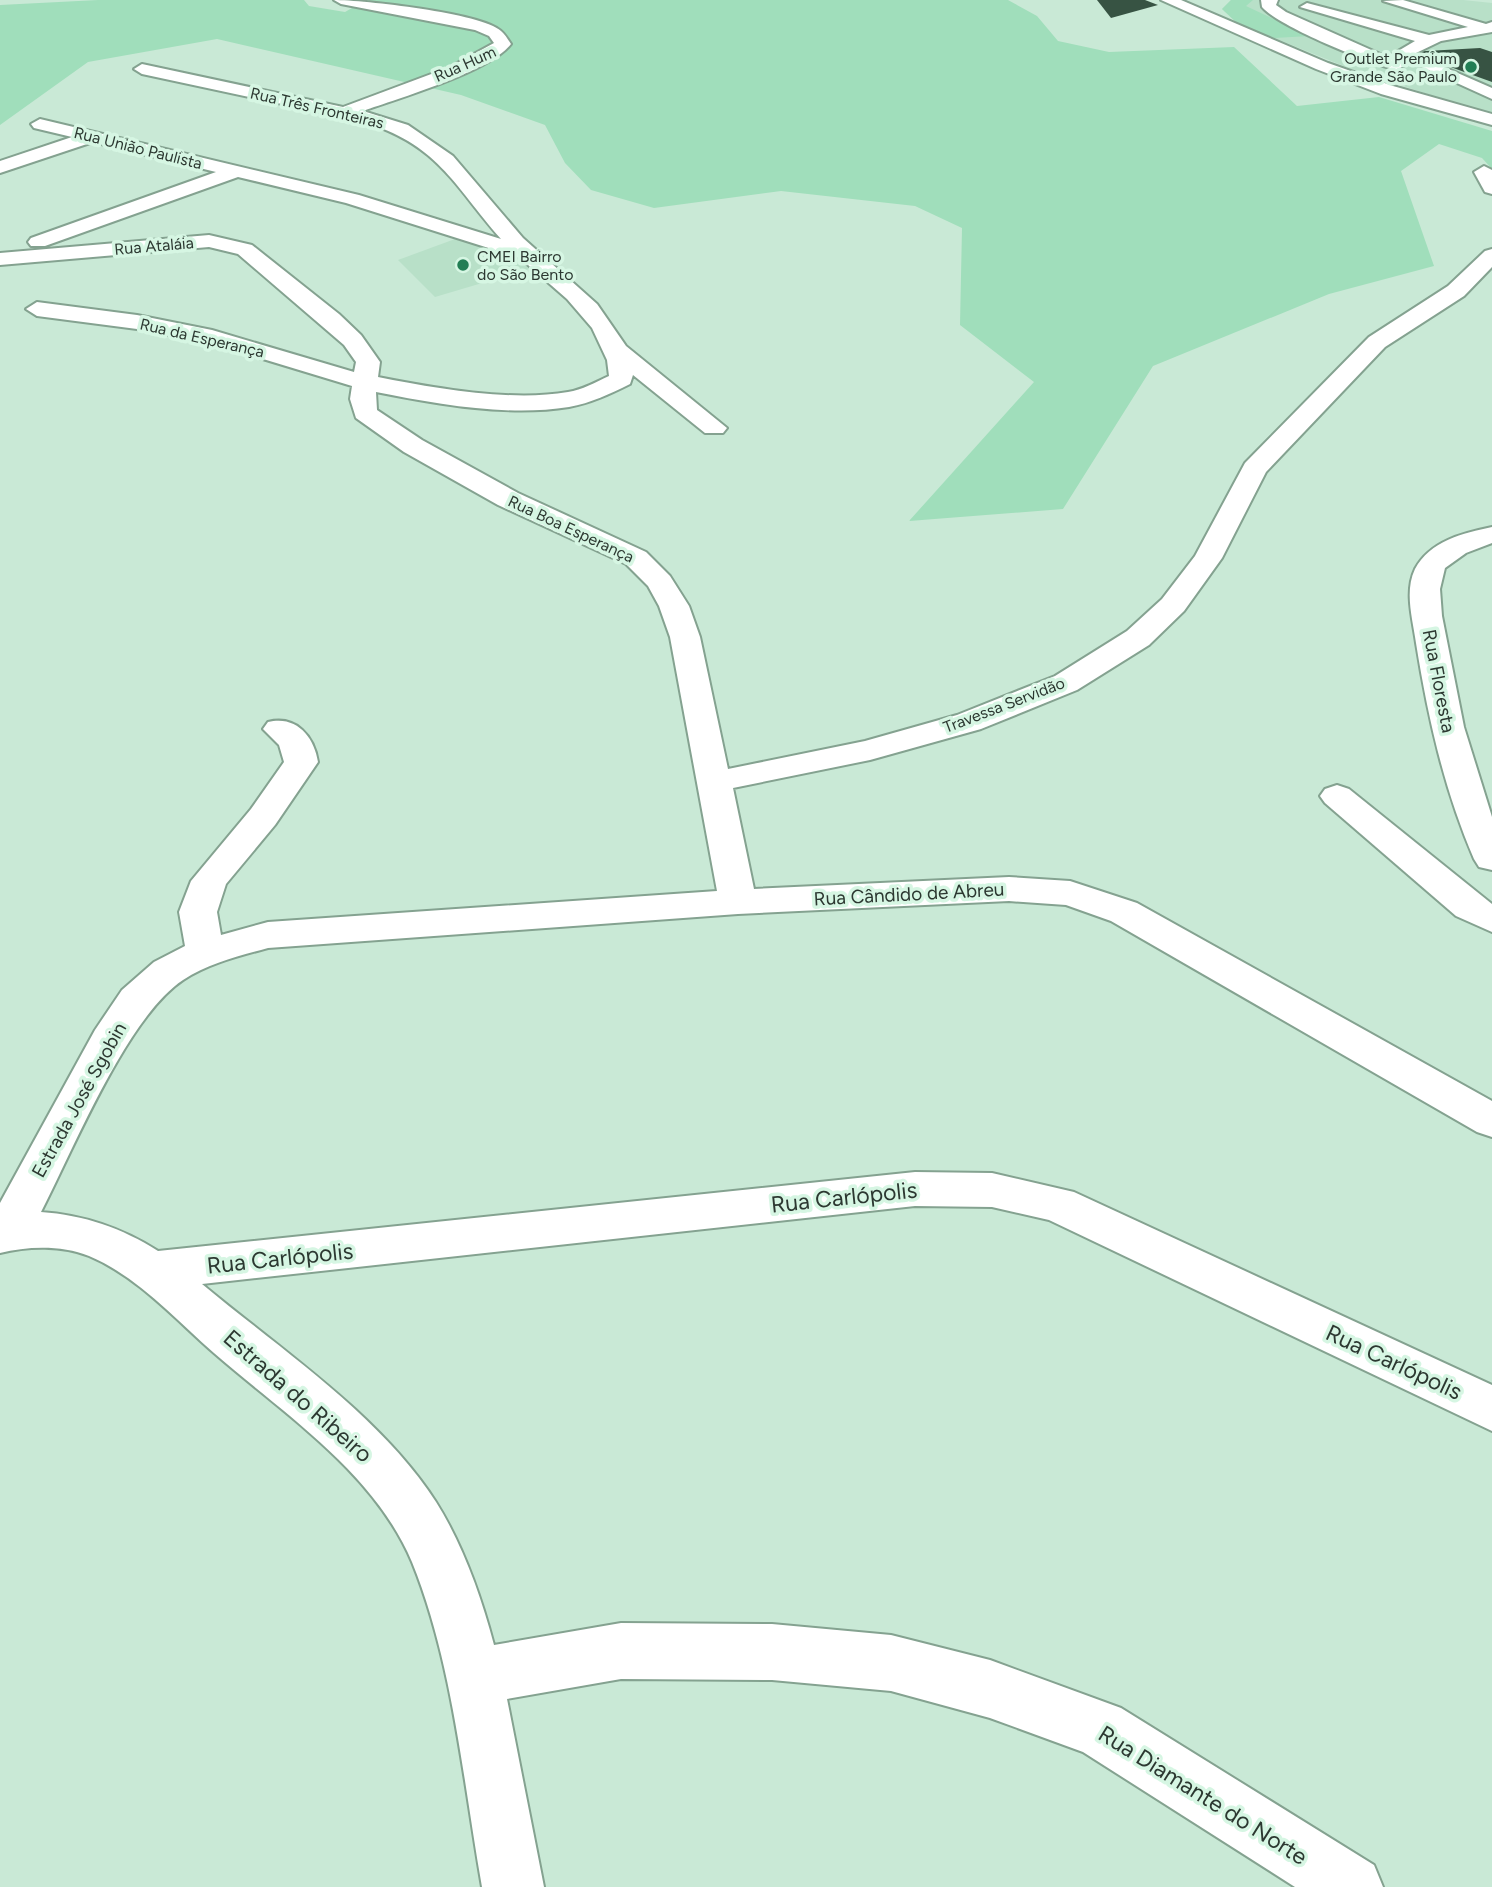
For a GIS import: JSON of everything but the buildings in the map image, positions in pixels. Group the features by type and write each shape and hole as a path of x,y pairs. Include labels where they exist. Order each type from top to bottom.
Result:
{"street":[{"name":"Rua Hum","path":"341,0 470,23 495,33 503,44 500,50 484,59 342,113"},
{"path":"1167,0 1387,90 1492,120"},
{"path":"1217,0 1213,10 1226,24"},
{"path":"1337,0 1457,33"},
{"path":"1392,0 1390,1 1491,24"},
{"path":"1425,0 1491,24"},
{"path":"1274,2 1430,40"},
{"path":"1274,2 1343,44 1492,96"},
{"path":"1274,2 1410,48"},
{"path":"1491,24 1430,40 1401,54 1408,60 1492,96"},
{"path":"1290,52 1343,44"},
{"name":"Rua Três Fronteiras","path":"142,69 393,126 432,147 526,253 581,302 604,329 621,360 621,379 596,392 566,400 481,397 364,382"},
{"name":"Rua União Paulista","path":"40,124 237,171"},
{"path":"0,167 91,137"},
{"name":"Rua Três Fronteiras","path":"237,171 352,199 526,253"},
{"name":"Rua Ataláia","path":"0,257 237,171"},
{"name":"Rua Ataláia","path":"0,257 209,241 245,249 353,340 368,362 364,382"},
{"name":"Travessa Servidão","path":"714,782 870,750 969,722 1066,683 1138,638 1173,606 1209,558 1254,468 1377,342 1456,291 1492,256"},
{"name":"Rua da Esperança","path":"37,309 113,318 236,343 364,382"},
{"path":"614,348 714,428"},
{"name":"Rua Boa Esperança","path":"364,382 362,399 365,413 403,439 508,499 636,558 660,582 674,606 685,637 738,902"},
{"name":"Rua Floresta","path":"1492,535 1474,538 1447,553 1430,568 1424,594 1443,719 1478,829 1492,859"},
{"path":"205,952 198,912 209,881 263,817 301,762 300,748 291,735 280,729"},
{"path":"1337,796 1469,907 1492,920"},
{"name":"Rua Cândido de Abreu","path":"268,935 738,902 1009,889 1070,893 1124,912 1492,1121"},
{"name":"Estrada José Sgobin","path":"4,1234 109,1040 136,1000 168,971 205,952 268,935"},
{"name":"Rua Carlópolis","path":"151,1271 915,1189 992,1190 1058,1204 1492,1409"},
{"name":"Estrada do Ribeiro","path":"4,1234 58,1231 106,1244 151,1271 367,1452 407,1501 435,1552 452,1600 472,1677 513,1887"},
{"name":"Rua Diamante do Norte","path":"472,1677 621,1651 772,1652 891,1663 990,1689 1100,1729 1352,1887"}],"shaded area":[{"path":"98,0 304,0 309,6 345,12 366,0 1008,0 1037,16 1058,41 1109,52 1234,47 1297,106 1379,97 1492,131 1492,169 1482,158 1439,144 1401,171 1434,266 1329,294 1153,366 1063,509 909,521 1034,382 960,325 962,228 915,206 781,191 654,208 591,190 565,163 545,125 461,95 217,39 88,62 0,125 0,5"},
{"path":"1231,0 1463,0 1492,3 1492,115 1351,69 1237,23 1222,9"},
{"path":"1231,0 1253,0 1246,6 1310,36 1274,38 1237,23 1222,9"},
{"name":"CMEI Bairro do São Bento","path":"455,239 510,252 529,269 435,297 398,260"}],"place":[{"name":"Outlet Premium Grande São Paulo","path":"1471,67"},
{"name":"CMEI Bairro do São Bento","path":"463,265"}]}
